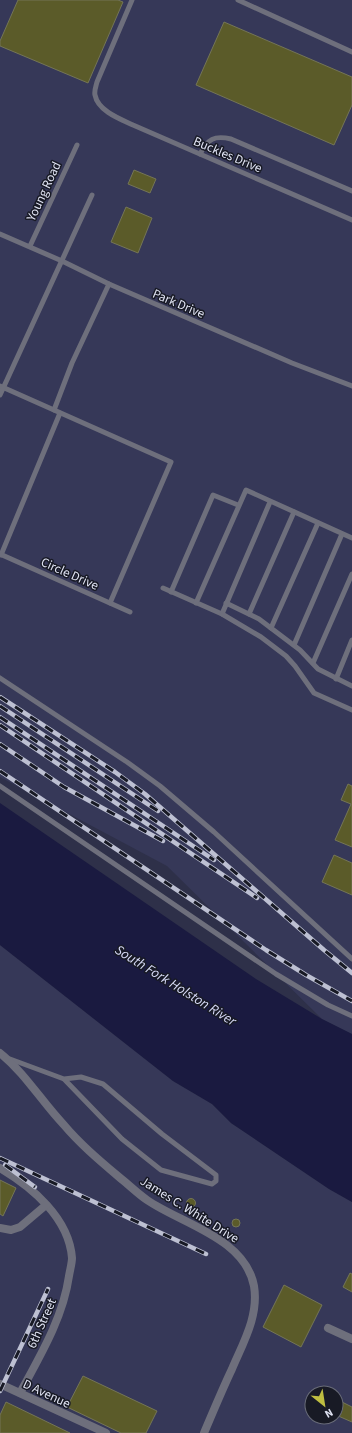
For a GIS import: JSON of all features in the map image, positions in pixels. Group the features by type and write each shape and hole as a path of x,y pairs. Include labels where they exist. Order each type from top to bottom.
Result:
{"street":[{"name":"James C. White Drive","path":"0,1053 7,1058 63,1125 89,1151 147,1200 225,1244 238,1255 248,1268 254,1286 255,1304 251,1324 204,1433"},
{"name":"6th Street","path":"0,1168 35,1193 46,1205 61,1225 68,1238 72,1259 62,1309 20,1393"},
{"path":"0,1228 12,1230 20,1227 46,1205"},
{"path":"328,1328 352,1339"},
{"name":"D Avenue","path":"0,1384 106,1433"},
{"name":"D Avenue","path":"85,1423 98,1433"}],"lane":[{"name":"Buckles Drive","path":"132,0 97,82 95,94 99,104 112,115 352,220"},
{"path":"238,0 352,52"},
{"path":"200,154 206,143 221,136 352,191"},
{"name":"Young Road","path":"30,246 77,145"},
{"path":"0,396 2,387 92,195"},
{"name":"Park Drive","path":"0,234 30,246 109,284 292,363 352,386"},
{"path":"54,410 72,363 109,284"},
{"path":"2,387 171,462 110,603"},
{"path":"1,554 60,413"},
{"path":"196,603 238,505 246,490 352,538"},
{"path":"171,592 213,495 238,505"},
{"path":"222,614 270,502"},
{"path":"250,614 294,512"},
{"path":"272,628 318,523"},
{"path":"294,645 342,534"},
{"name":"Circle Drive","path":"1,554 130,612"},
{"path":"312,663 352,574"},
{"path":"163,588 222,614 261,636 286,656 314,693 352,710"},
{"path":"226,604 259,619 294,645 318,669 352,686"},
{"path":"336,679 352,640"},
{"path":"0,678 127,762 160,786 214,832 352,960"},
{"path":"0,786 276,974 328,1005 352,1016"},
{"path":"7,1058 64,1079 122,1139 161,1170 212,1184 216,1181 216,1174 162,1134 103,1084 81,1076 64,1079"}],"shaded area":[{"path":"0,0 352,0 352,1034 322,1019 167,866 0,777"},
{"path":"0,945 173,1081 212,1104 231,1123 329,1189 352,1202 352,1433 0,1433"}],"water":[{"name":"South Fork Holston River","path":"0,803 256,979 322,1019 352,1034 352,1202 329,1189 231,1123 212,1104 173,1081 0,945"}],"building":[{"path":"18,0 118,0 123,2 88,83 0,46 0,41"},
{"path":"224,22 352,77 352,105 334,145 196,85"},
{"path":"134,170 156,179 150,193 128,184"},
{"path":"126,207 152,218 138,253 111,242"},
{"path":"348,784 352,786 352,847 335,840 351,804 341,800"},
{"path":"334,855 352,863 352,895 322,882"},
{"path":"0,1180 16,1188 3,1216 0,1214"},
{"path":"189,1199 193,1199 195,1203 193,1207 189,1207 187,1205 187,1201"},
{"path":"234,1219 238,1219 240,1223 238,1227 234,1227 232,1225 232,1221"},
{"path":"350,1273 352,1274 352,1292 343,1287"},
{"path":"284,1285 322,1305 301,1347 263,1327"},
{"path":"83,1376 157,1411 146,1433 121,1433 67,1407"},
{"path":"6,1402 70,1433 0,1433 0,1415"},
{"path":"344,1403 352,1407 352,1422 344,1418"}],"railway":[{"path":"0,697 115,772 145,794 352,973"},
{"path":"0,706 158,811"},
{"path":"0,717 214,860"},
{"path":"0,725 257,898"},
{"path":"0,744 64,787 163,841"},
{"path":"0,771 266,950 352,1001"},
{"path":"0,1158 206,1254"},
{"path":"5,1165 35,1187"},
{"path":"0,1391 48,1289"}]}
